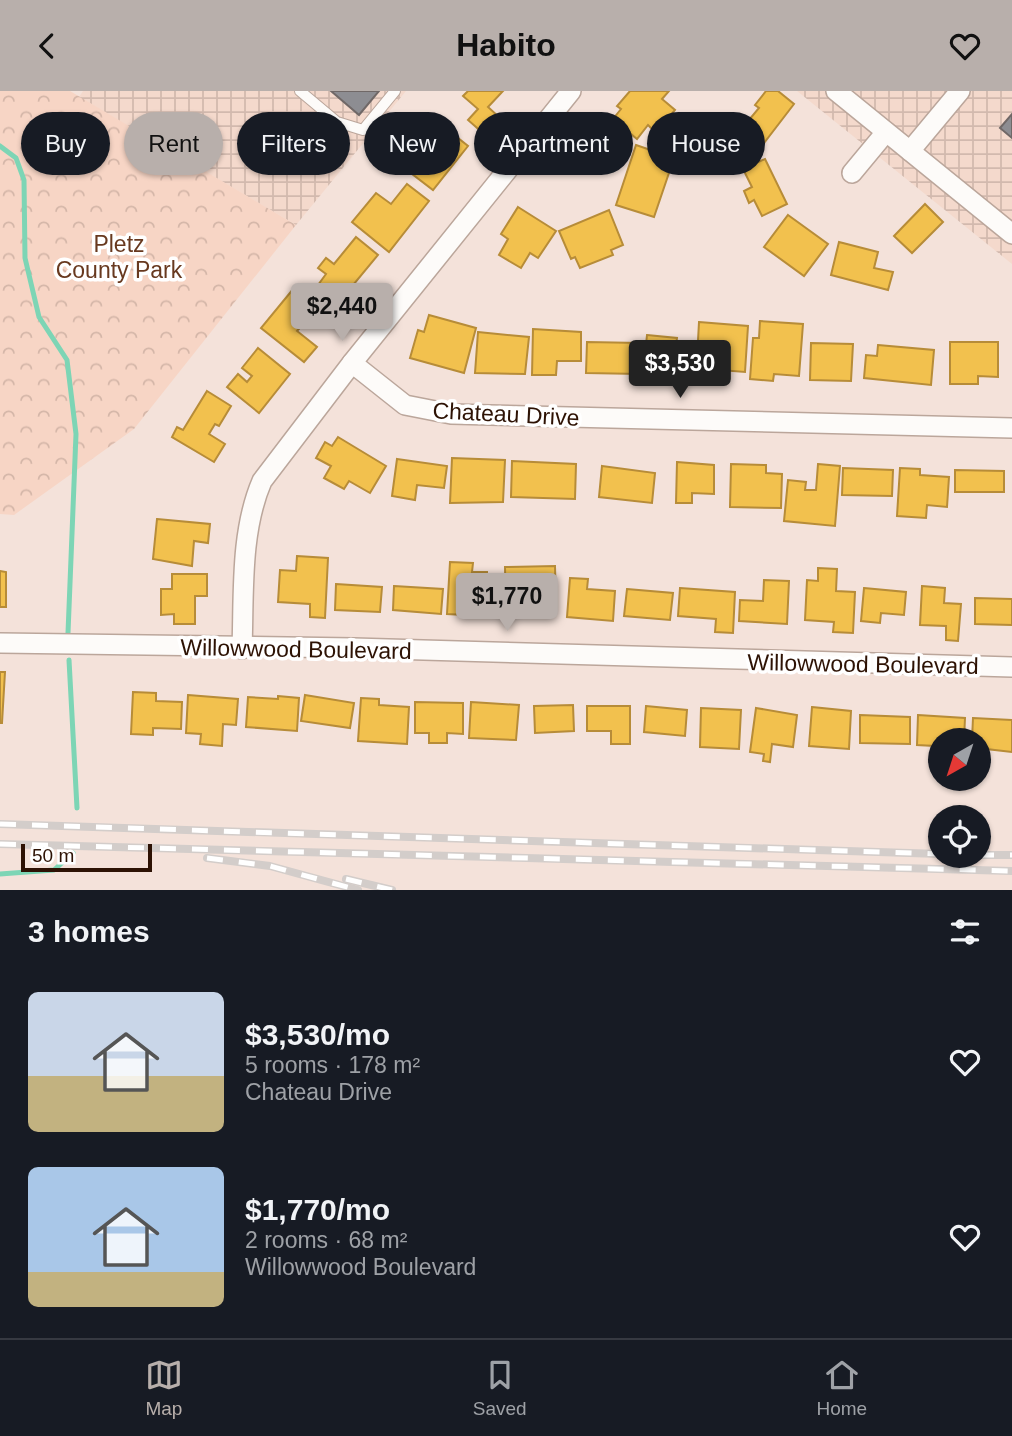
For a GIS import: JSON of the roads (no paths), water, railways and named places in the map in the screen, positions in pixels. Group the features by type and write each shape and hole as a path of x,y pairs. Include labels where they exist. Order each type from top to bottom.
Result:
{"street":[{"path":"242,649 245,559 255,498 262,481 352,363 572,91"},
{"path":"836,91 1012,235"},
{"path":"910,151 960,91"},
{"path":"852,173 886,131"},
{"name":"Chateau Drive","path":"352,363 405,405 451,414 1012,428"},
{"name":"Willowwood Boulevard","path":"0,643 242,649 354,648 1012,667"}],"lane":[{"path":"299,91 337,122 363,130 395,91"}],"waterway":[{"path":"0,146 16,158 24,180 25,258 39,317 67,360 76,434 68,633"},
{"path":"69,660 77,808"},
{"path":"0,874 54,870 73,853"}],"railway":[{"path":"0,824 928,854"},
{"path":"0,844 1012,871"},
{"path":"991,855 1012,855"},
{"path":"207,858 270,866 358,890"},
{"path":"346,879 392,890"}],"park label":[{"name":"Pletz County Park","path":"119,257"}]}
